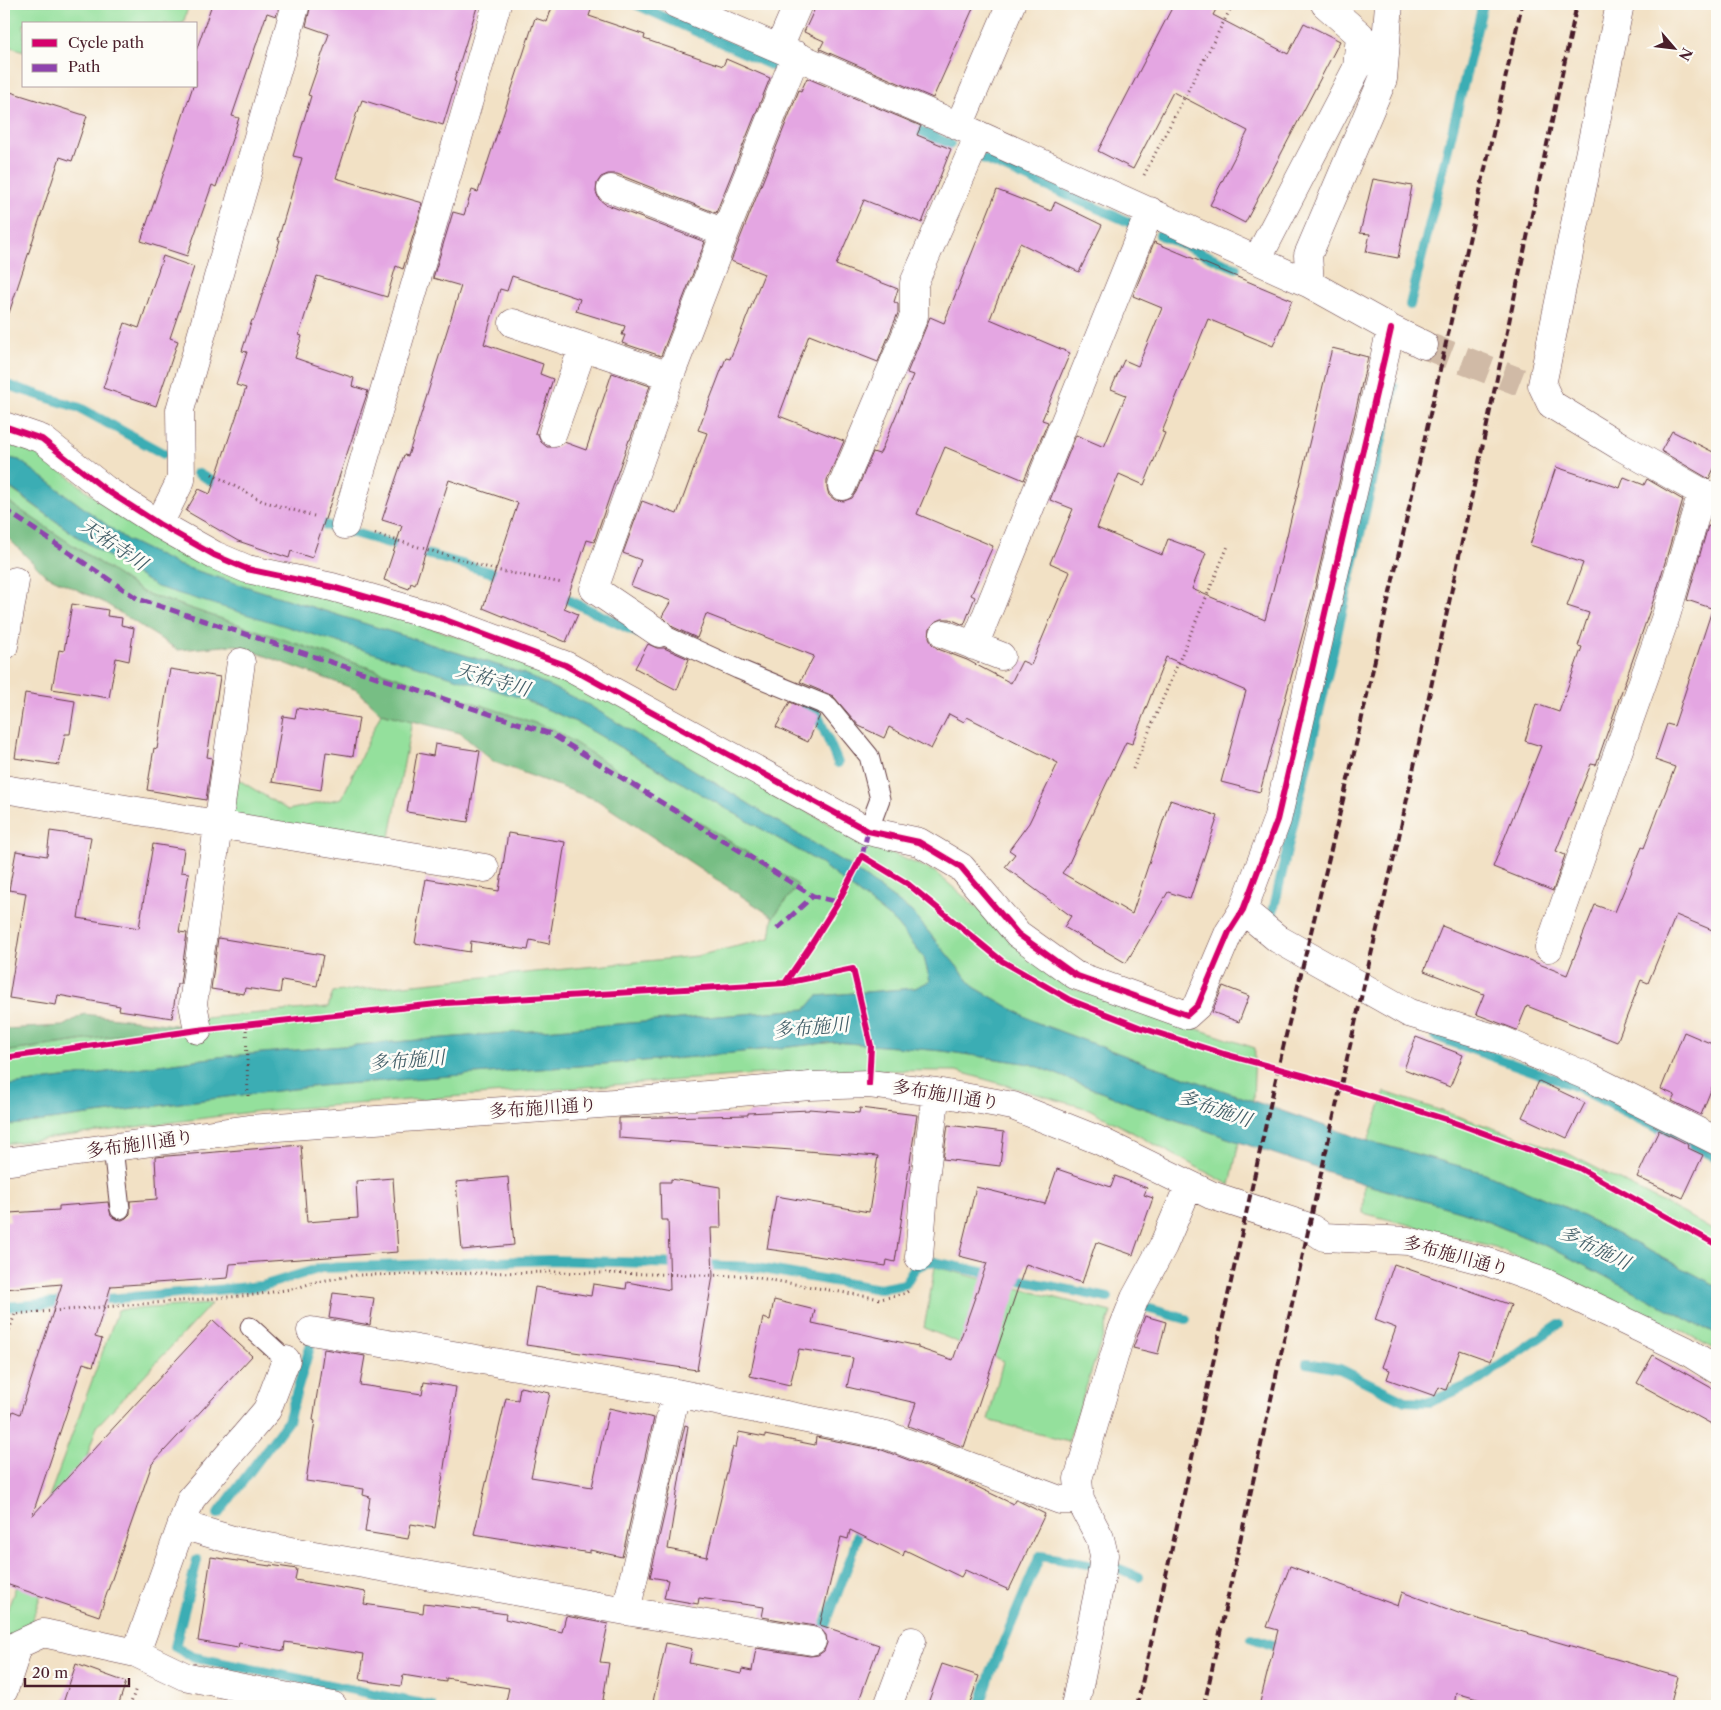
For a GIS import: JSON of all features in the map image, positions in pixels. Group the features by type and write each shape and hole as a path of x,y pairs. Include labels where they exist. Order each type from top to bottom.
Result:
{"street":[{"path":"159,524 181,480 180,410 296,4"},
{"path":"345,525 497,4"},
{"path":"676,4 969,130 1310,284 1424,345"},
{"path":"659,633 594,589 670,376 725,233 787,52 798,4"},
{"path":"842,486 914,316 914,283 969,130 1011,4"},
{"path":"1256,260 1357,68 1360,35 1325,4"},
{"path":"1310,284 1308,255 1383,79 1389,4"},
{"path":"1549,948 1710,496 1551,404 1531,383 1620,4"},
{"path":"611,189 725,233"},
{"path":"974,646 1140,207"},
{"path":"513,323 670,376"},
{"path":"4,426 42,439 106,490 214,556 246,569 332,587 443,619 565,665 865,843 919,842 961,867 1018,934 1075,975 1186,1014 1198,1004 1229,932 1243,910 1277,820 1391,329"},
{"path":"553,432 583,347"},
{"path":"4,646 15,581"},
{"path":"944,634 1001,656"},
{"path":"198,1030 193,1004 241,662"},
{"path":"4,789 485,868"},
{"path":"1243,910 1278,939 1410,1013 1501,1040 1589,1077 1717,1141"},
{"name":"多布施川通り","path":"4,1162 249,1128 604,1104 810,1086 869,1084 936,1092 1013,1106 1098,1140 1189,1185 1309,1227 1324,1237 1408,1241 1488,1262 1546,1283 1685,1350 1717,1370"},
{"path":"919,1257 925,1179 936,1092"},
{"path":"1075,1706 1102,1566 1100,1538 1080,1500 1078,1479 1120,1333 1134,1298 1163,1246 1189,1185"},
{"path":"311,1331 676,1392 886,1435 1060,1500 1080,1500"},
{"path":"136,1652 191,1499 267,1410 286,1360"},
{"path":"626,1611 676,1392"},
{"path":"182,1525 236,1541 626,1611 812,1641"},
{"path":"4,1690 19,1644 43,1633 136,1652 184,1676 334,1706"},
{"path":"888,1706 912,1641"}],"lane":[{"path":"659,633 738,669 828,706 870,756 880,799 865,843"},
{"path":"113,1148 120,1209"},
{"path":"250,1327 286,1360"}],"path":[{"path":"1140,207 1233,4"},
{"path":"180,456 262,501 496,570 594,589"},
{"path":"1133,769 1228,546"},
{"path":"785,983 812,946 838,902 865,843"},
{"path":"437,1004 785,983 853,968 855,978"},
{"path":"198,1030 256,1024"},
{"path":"246,1025 248,1098"},
{"path":"1382,1099 1445,1119 1579,1168 1717,1245"},
{"path":"4,1344 15,1314 254,1295 357,1275 551,1272 748,1276 881,1299 904,1294 916,1286"}],"green space":[{"path":"4,4 189,4 184,22 22,22 22,50 4,45"},
{"path":"4,442 41,455 109,508 353,603 565,671 843,832 935,872 1070,987 1255,1048 1253,1101 1035,1022 974,987 912,912 848,865 587,704 522,673 178,565 127,540 19,460 4,457"},
{"path":"4,486 11,489 79,538 521,698 578,723 817,861 894,921 924,958 930,981 915,988 817,996 806,1009 218,1057 4,1086 4,1052 182,1026 205,1018 328,1007 333,992 697,956 770,938 773,917 798,885 553,729 144,593 4,499"},
{"path":"4,499 144,593 553,729 798,885 773,917 597,800 494,762 460,733 381,713 357,690 236,645 178,650 105,603 44,574 4,534"},
{"path":"381,713 412,721 389,842 229,815 234,777 288,810 342,798"},
{"path":"84,1014 182,1026 4,1052 4,1029 63,1026"},
{"path":"835,1042 943,1051 1031,1064 1136,1106 1239,1142 1230,1185 1089,1109 956,1071 816,1070 259,1111 4,1144 4,1126 226,1097 319,1086 695,1057"},
{"path":"1385,1092 1565,1152 1685,1214 1717,1233 1717,1286 1569,1209 1485,1173 1368,1141"},
{"path":"1364,1184 1467,1213 1553,1249 1717,1335 1717,1351 1682,1331 1495,1247 1363,1213"},
{"path":"935,1267 1111,1312 1068,1442 988,1420 1003,1361 924,1328"},
{"path":"211,1304 97,1426 32,1621 19,1629 10,1643 4,1640 4,1619 118,1310"}],"water":[{"path":"4,457 19,460 127,540 178,565 522,673 587,704 848,865 912,912 974,987 1035,1022 1150,1065 1368,1141 1485,1173 1569,1209 1717,1286 1717,1335 1553,1249 1467,1213 1364,1184 1239,1142 1136,1106 1031,1064 943,1051 835,1042 695,1057 319,1086 4,1126 4,1086 218,1057 806,1009 817,996 915,988 930,981 924,958 894,921 817,861 578,723 521,698 157,587 79,538 12,489 4,486"}],"building":[{"path":"212,4 280,4 276,16 267,13 232,116 239,118 216,187 212,185 187,256 141,241 192,88 198,88 198,45"},
{"path":"311,4 478,4 454,81 456,82 443,125 362,100 357,112 336,178 423,203 403,269 396,266 387,297 317,276 299,335 302,336 295,358 354,378 352,386 368,391 312,558 291,551 289,558 238,541 186,511 199,489 210,494 246,388 236,385 247,352 242,351 280,240 278,240 302,158 293,156 311,96 308,95 329,34 306,26"},
{"path":"553,4 593,4 589,16 645,35 644,39 723,66 726,59 770,78 716,213 617,174 608,174 601,177 597,183 596,192 599,199 605,204 705,242 661,356 622,343 625,335 622,335 625,326 576,311 580,299 512,276 507,291 500,289 484,344 543,364 540,374 553,379 535,433 538,434 541,442 547,447 556,447 564,442 586,450 612,373 650,386 629,440 594,542 587,540 564,608 578,614 566,642 483,608 518,503 449,480 415,585 411,583 409,589 384,580 402,526 382,520 404,455 408,456 461,286 433,278 453,212 464,215 472,190 478,192 535,18 547,22"},
{"path":"817,4 975,4 933,98 820,49 824,41 804,32"},
{"path":"1174,4 1219,4 1213,15 1288,54 1304,23 1340,41 1245,223 1210,205 1248,131 1173,92 1133,169 1098,151"},
{"path":"807,78 921,126 917,135 951,149 922,223 864,200 836,265 898,289 894,302 898,304 898,313 878,362 809,335 779,416 844,441 827,480 829,495 835,500 844,501 852,498 873,452 879,454 881,451 913,375 907,373 930,317 944,323 997,190 1051,211 1055,202 1102,225 1079,272 1020,243 990,319 1070,353 1042,420 1048,422 1024,480 945,447 917,514 993,546 971,595 975,597 964,625 950,619 942,619 935,622 930,628 929,637 932,644 938,649 967,660 1011,683 1022,661 1031,665 1070,572 1050,563 1073,509 1050,500 1076,435 1104,447 1126,395 1111,389 1124,360 1138,366 1162,308 1133,296 1154,242 1292,300 1273,346 1208,319 1162,432 1165,433 1144,485 1119,474 1097,528 1162,555 1168,539 1206,553 1192,589 1265,620 1332,348 1368,357 1312,600 1260,792 1221,782 1246,691 1166,657 1132,744 1126,742 1068,865 1062,873 1132,914 1170,800 1218,816 1190,899 1168,892 1126,963 1064,927 1071,916 1005,867 1015,854 1009,850 1029,823 1058,763 967,717 964,722 949,714 931,749 889,727 884,738 859,726 833,696 800,682 814,656 706,614 697,638 673,627 662,616 671,601 631,586 641,560 623,553 642,501 677,514 707,433 698,430 726,358 730,359 764,274 731,261 799,90 801,91"},
{"path":"4,90 87,116 72,161 60,157 9,313 4,312"},
{"path":"1373,179 1412,186 1398,258 1366,252 1370,234 1360,233"},
{"path":"163,256 194,267 170,338 178,341 156,406 103,388 125,323 139,328"},
{"path":"1672,431 1717,454 1717,462 1709,479 1661,451"},
{"path":"1556,467 1620,488 1624,477 1644,485 1647,479 1683,500 1657,590 1596,765 1591,764 1556,851 1565,855 1553,891 1493,867 1541,746 1525,741 1536,704 1559,712 1582,647 1578,646 1589,613 1567,606 1583,563 1530,545"},
{"path":"1708,526 1717,529 1717,610 1687,600"},
{"path":"72,604 108,610 107,616 122,618 121,625 134,628 129,661 116,658 109,698 52,689 59,650 64,651"},
{"path":"1712,610 1717,610 1717,932 1676,915 1648,983 1641,980 1617,1042 1527,1006 1517,1030 1476,1014 1484,994 1424,971 1442,926 1567,975 1595,905 1615,912 1642,847 1644,848 1675,767 1655,760 1667,724 1674,726"},
{"path":"648,644 657,648 664,648 689,659 677,690 635,668"},
{"path":"170,669 220,677 207,757 212,758 206,800 147,790 154,748 157,749"},
{"path":"25,693 75,701 70,734 65,734 59,765 15,758"},
{"path":"790,702 820,715 808,742 776,727"},
{"path":"297,708 359,718 353,756 326,752 321,790 272,782 283,716 295,718"},
{"path":"435,744 480,751 468,822 407,812 417,753 433,756"},
{"path":"50,831 91,837 78,918 139,928 153,844 184,849 181,872 189,873 179,932 187,933 180,984 177,984 172,1018 119,1010 120,1006 58,995 56,1005 9,998 26,893 9,890 16,851 47,856"},
{"path":"508,833 565,842 549,944 530,940 528,950 471,941 470,952 415,943 426,879 499,891"},
{"path":"218,938 323,955 317,986 282,980 280,993 245,988 244,994 211,989"},
{"path":"1223,986 1249,996 1239,1022 1212,1012"},
{"path":"1684,1032 1717,1046 1717,1075 1701,1115 1672,1101 1675,1095 1661,1089"},
{"path":"1416,1037 1463,1055 1450,1087 1404,1069"},
{"path":"1539,1081 1585,1103 1567,1138 1522,1117"},
{"path":"860,1108 917,1115 895,1262 887,1260 886,1266 767,1249 776,1196 869,1212 878,1156 619,1138 619,1118 748,1115 748,1113 809,1109 859,1113"},
{"path":"948,1125 1004,1132 1000,1166 943,1159"},
{"path":"1659,1130 1689,1145 1688,1148 1703,1155 1683,1198 1637,1177"},
{"path":"301,1145 307,1222 358,1218 356,1181 393,1178 398,1252 230,1264 228,1278 111,1286 95,1337 102,1339 93,1366 83,1363 32,1516 213,1320 252,1356 152,1464 99,1616 9,1585 4,1585 4,1441 13,1411 20,1414 62,1284 4,1289 4,1221 10,1221 9,1213 59,1210 59,1206 108,1202 111,1216 122,1220 130,1214 130,1201 157,1199 155,1157"},
{"path":"1057,1169 1111,1187 1115,1176 1147,1188 1144,1195 1153,1198 1133,1255 1096,1242 1082,1283 1026,1264 964,1447 908,1426 916,1403 847,1387 853,1358 799,1349 790,1385 750,1376 763,1318 770,1320 774,1300 815,1310 812,1323 918,1346 918,1348 953,1360 987,1263 959,1256 976,1187 1045,1204"},
{"path":"508,1177 514,1245 462,1250 456,1182"},
{"path":"671,1179 720,1187 721,1228 711,1228 713,1276 697,1370 526,1345 535,1287 591,1296 593,1284 626,1289 627,1282 670,1290 668,1220 661,1220 660,1182 671,1182"},
{"path":"1394,1264 1511,1305 1491,1361 1460,1350 1446,1390 1439,1387 1435,1396 1387,1379 1390,1370 1382,1367 1396,1328 1375,1320"},
{"path":"333,1293 374,1298 370,1325 329,1318"},
{"path":"1145,1316 1166,1322 1158,1354 1133,1348"},
{"path":"324,1349 365,1356 360,1385 422,1394 424,1382 456,1387 435,1528 411,1524 408,1539 365,1532 370,1497 363,1495 364,1489 306,1481"},
{"path":"1653,1355 1717,1391 1717,1427 1637,1383"},
{"path":"520,1387 550,1393 531,1477 592,1487 609,1408 654,1418 622,1557 590,1550 590,1553 474,1534 506,1398 518,1400"},
{"path":"685,1425 688,1426 668,1549 707,1557 733,1447 736,1447 739,1432 815,1445 816,1437 882,1450 967,1482 1013,1504 1017,1500 1045,1514 1009,1590 965,1570 961,1577 905,1550 903,1556 850,1530 848,1539 841,1537 820,1625 879,1645 857,1706 652,1706 666,1643 692,1649 689,1663 741,1674 742,1669 752,1671 756,1648 810,1656 818,1655 824,1651 827,1643 826,1635 815,1626 762,1617 764,1607 699,1598 698,1604 664,1598 668,1580 650,1577"},
{"path":"211,1557 297,1569 295,1580 366,1592 364,1604 423,1613 424,1603 472,1609 506,1614 505,1619 562,1632 566,1616 608,1624 600,1662 609,1663 602,1706 505,1706 509,1688 446,1678 446,1682 403,1675 401,1686 360,1680 364,1654 285,1642 284,1651 239,1643 238,1648 198,1641"},
{"path":"1290,1566 1398,1606 1402,1592 1461,1614 1678,1677 1670,1706 1502,1706 1456,1693 1454,1706 1259,1706 1278,1630 1267,1627"},
{"path":"76,1664 126,1682 118,1706 62,1706"},
{"path":"942,1664 979,1676 969,1706 927,1706"}],"waterway":[{"path":"635,4 773,66"},
{"path":"1410,305 1483,4"},
{"path":"907,125 950,144"},
{"path":"984,159 1131,223"},
{"path":"1160,235 1236,268"},
{"path":"4,384 80,408 164,454"},
{"path":"1272,916 1394,387"},
{"path":"197,473 224,488"},
{"path":"312,521 507,577"},
{"path":"556,594 638,633"},
{"path":"805,705 815,709 838,763"},
{"path":"1435,1036 1577,1087 1717,1158"},
{"path":"95,1300 262,1286 321,1268 550,1260 681,1264"},
{"path":"701,1265 752,1267 879,1289 905,1284 915,1268 929,1261 1108,1298"},
{"path":"4,1307 68,1302"},
{"path":"1150,1309 1186,1319"},
{"path":"1307,1363 1340,1369 1405,1401 1430,1402 1478,1381 1559,1324"},
{"path":"218,1514 288,1421 310,1347"},
{"path":"820,1639 853,1552 861,1521"},
{"path":"980,1706 991,1672 1040,1556 1119,1569 1139,1577"},
{"path":"197,1560 175,1647 193,1657 432,1706"},
{"path":"1252,1638 1287,1650"}],"tunnel":[{"path":"1424,345 1520,382"}],"railway":[{"path":"1137,1706 1281,1056 1350,771 1522,4"},
{"path":"1204,1706 1323,1165 1398,841 1577,4"}],"marked path":[{"path":"4,509 138,599 551,734 813,896"},
{"path":"862,856 868,831"},
{"path":"777,929 813,896 838,902"}],"cycle path":[{"path":"4,426 42,439 106,490 159,524 214,555 247,569 332,587 443,619 565,665 868,831 919,842 961,867 1018,934 1075,975 1187,1015 1198,1005 1229,932 1243,910 1277,820 1391,329"},
{"path":"4,1058 198,1030 446,1003 785,983 838,902 862,856 908,884 1002,961 1070,1000 1139,1027 1224,1054 1309,1077 1445,1119 1579,1168 1717,1245"},
{"path":"785,983 853,969 871,1046 869,1084"}],"water label":[{"name":"天祐寺川","path":"114,544"},
{"name":"天祐寺川","path":"493,679"},
{"name":"多布施川","path":"811,1027"},
{"name":"多布施川","path":"407,1060"},
{"name":"多布施川","path":"1215,1108"},
{"name":"多布施川","path":"1595,1247"}]}
